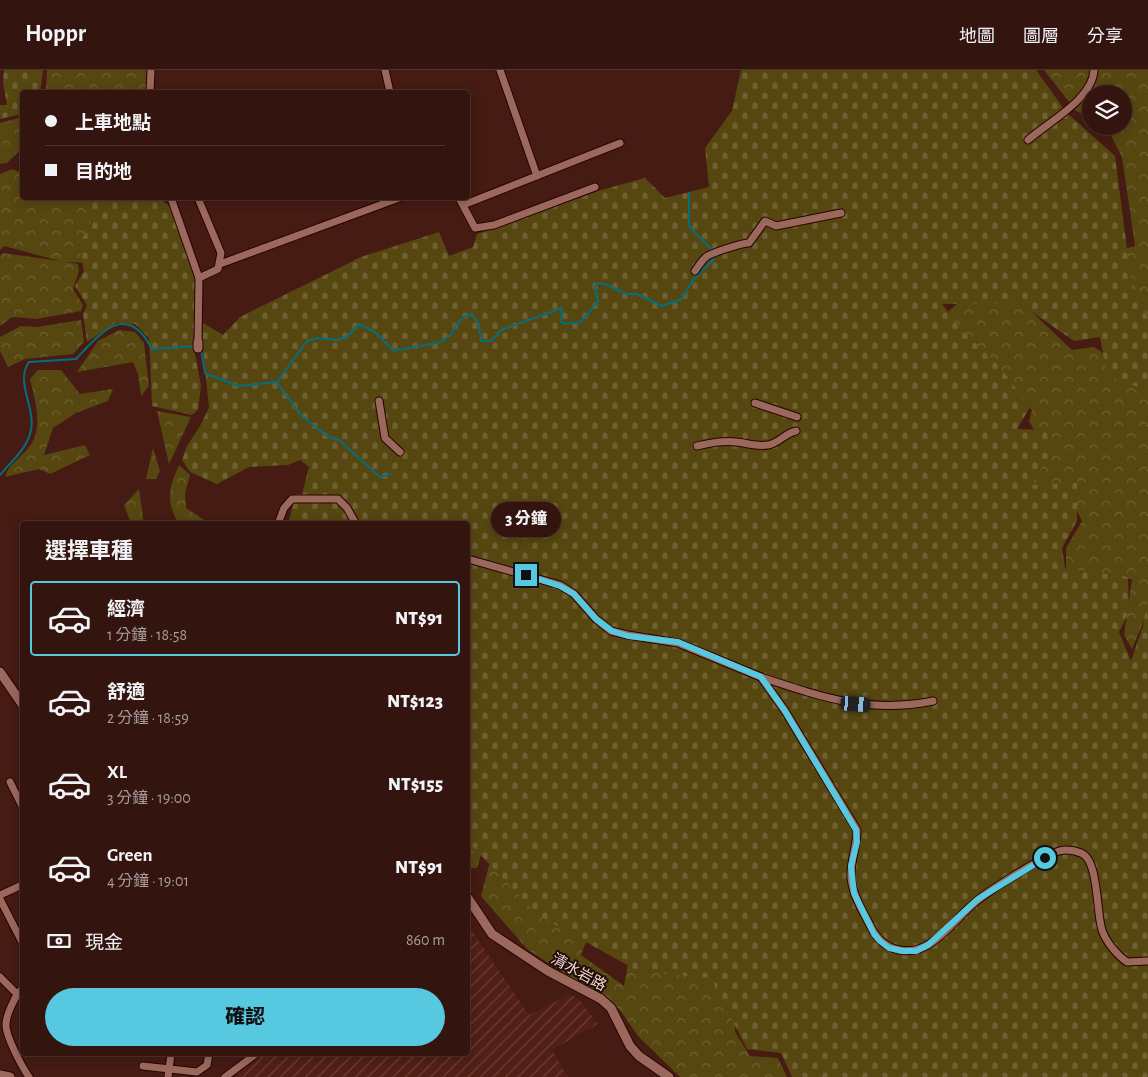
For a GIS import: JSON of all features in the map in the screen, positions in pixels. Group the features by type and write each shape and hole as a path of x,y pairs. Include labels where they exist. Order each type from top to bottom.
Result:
{"street":[{"path":"150,90 151,70"},
{"path":"384,70 389,90"},
{"path":"500,70 537,176"},
{"path":"1028,140 1085,93 1094,78 1094,70"},
{"path":"463,205 620,143"},
{"path":"460,200 476,228 494,225 595,187"},
{"path":"172,200 199,278 198,345"},
{"path":"199,200 221,253 218,269 199,278"},
{"path":"220,264 394,200"},
{"path":"695,271 706,257 733,248 741,243 749,243 765,221 776,226 841,212"},
{"path":"379,401 385,438 400,452"},
{"path":"755,403 797,417"},
{"path":"697,446 711,442 734,441 759,446 771,445 790,432 796,431"},
{"path":"279,521 284,508 292,499 311,497 338,499 354,521"},
{"path":"470,560 560,586 574,594 596,619 612,631 628,636 678,642 761,677 845,703 902,706 934,701"},
{"path":"0,672 20,701"},
{"path":"761,677 785,711 856,830 857,842 851,866 854,893 874,934 889,948 916,951 928,945 978,899 1045,858 1057,852 1068,850 1083,853 1092,865 1099,918 1105,938 1127,962 1148,961"},
{"path":"10,782 20,802"},
{"path":"0,895 20,886"},
{"path":"0,899 20,938"},
{"name":"清水岩路","path":"470,905 492,934 548,971 601,999 611,1008 630,1046 639,1056 669,1077"},
{"path":"0,977 20,992 3,1021 17,1058 29,1077"},
{"path":"168,1077 171,1056"},
{"path":"142,1066 200,1071 207,1064 209,1056"},
{"path":"225,1077 251,1056"},
{"path":"0,1075 10,1077"}],"shaded area":[{"path":"470,928 529,1015 569,995 578,998 598,1024 552,1050 568,1077 237,1077 237,1073 258,1056 470,1056"}],"green space":[{"path":"4,70 43,70 40,90 20,90 20,114 0,119 0,105 7,105 3,82"},
{"path":"47,70 148,70 148,90 46,90"},
{"path":"741,70 1036,70 1066,112 1082,126 1082,135 1092,135 1115,156 1131,280 1148,317 1148,391 1107,375 1100,337 1074,341 1019,303 942,304 963,331 999,366 1030,407 1017,429 1046,430 1052,453 1030,485 1077,483 1077,521 1062,548 1065,568 1128,577 1129,612 1119,632 1131,661 1143,626 1148,599 1148,1077 792,1077 781,1053 747,1049 711,978 638,971 538,915 470,844 470,521 289,521 296,494 302,494 309,467 300,460 288,465 249,467 217,484 190,472 182,460 187,446 209,408 202,339 203,323 223,335 240,317 361,257 439,232 449,256 473,247 477,234 601,190 645,178 665,198 709,187 705,148 732,111"},
{"path":"1044,70 1148,70 1148,341 1058,267 1135,246 1122,157 1111,135 1132,135 1132,85 1082,85 1082,113 1076,111"},
{"path":"20,118 20,150 7,163 0,164 0,123"},
{"path":"13,169 20,173 20,200 104,200 94,263 65,262 78,264 79,271 73,289 83,305 81,311 37,319 12,317 0,326 0,256 3,253 60,261 4,246 0,250 0,174"},
{"path":"78,200 162,200 177,212 197,272 194,348 201,386 198,410 192,415 152,406 149,338 135,324 116,323 87,342 83,314 87,305 75,286 84,271 78,242 91,228 88,210"},
{"path":"998,280 1072,350 1094,347 1135,375 1148,381 1148,611 1132,649 1124,635 1132,579 1066,580 1066,548 1082,521 1065,487 1023,489 1041,442 1029,421 1032,410 971,349 943,316 970,293"},
{"path":"81,320 84,342 73,354 25,359 8,367 0,351 0,337 21,326 37,327"},
{"path":"119,330 135,332 144,343 149,386 141,396 138,374 133,362 77,372 98,341"},
{"path":"38,370 61,370 80,394 113,389 108,401 76,413 53,428 44,455 85,445 90,455 50,474 39,469 5,477 12,464 26,451 34,440 37,414 30,379"},
{"path":"157,411 191,417 169,464"},
{"path":"153,448 160,471 156,479 146,479"},
{"path":"179,465 190,475 185,494 186,508 206,521 178,521 170,501 173,481"},
{"path":"139,489 144,521 130,521 124,505"},
{"path":"470,826 487,835 477,868 470,868"},
{"path":"496,839 555,913 586,942 581,955 624,986 630,953 703,964 736,1003 735,1032 750,1056 778,1058 787,1077 680,1077 638,1036 620,1010 527,949 481,896"}],"waterway":[{"path":"689,193 689,226 713,251"},
{"path":"201,349 205,373 238,386 277,382 307,341 318,338 337,340 348,336 359,324 375,332 394,351 441,342 452,334 455,326 464,317 472,314 479,325 481,341 491,341 501,330 562,308 561,322 565,324 581,322 598,301 595,286 598,283 627,294 637,294 662,306 682,299 693,280 714,259"},
{"path":"0,475 21,450 30,434 32,425 31,415 24,379 25,370 29,362 76,359 104,331 124,324 133,327 143,335 152,349 196,346"},
{"path":"277,383 300,414 327,436 339,440 380,477 391,474"}],"route":[{"path":"526,575 560,586 574,594 596,619 612,631 628,636 678,642 761,677 785,711 856,830 857,842 851,866 851,880 854,893 874,934 889,948 916,951 928,945 978,899 1045,858"}]}
